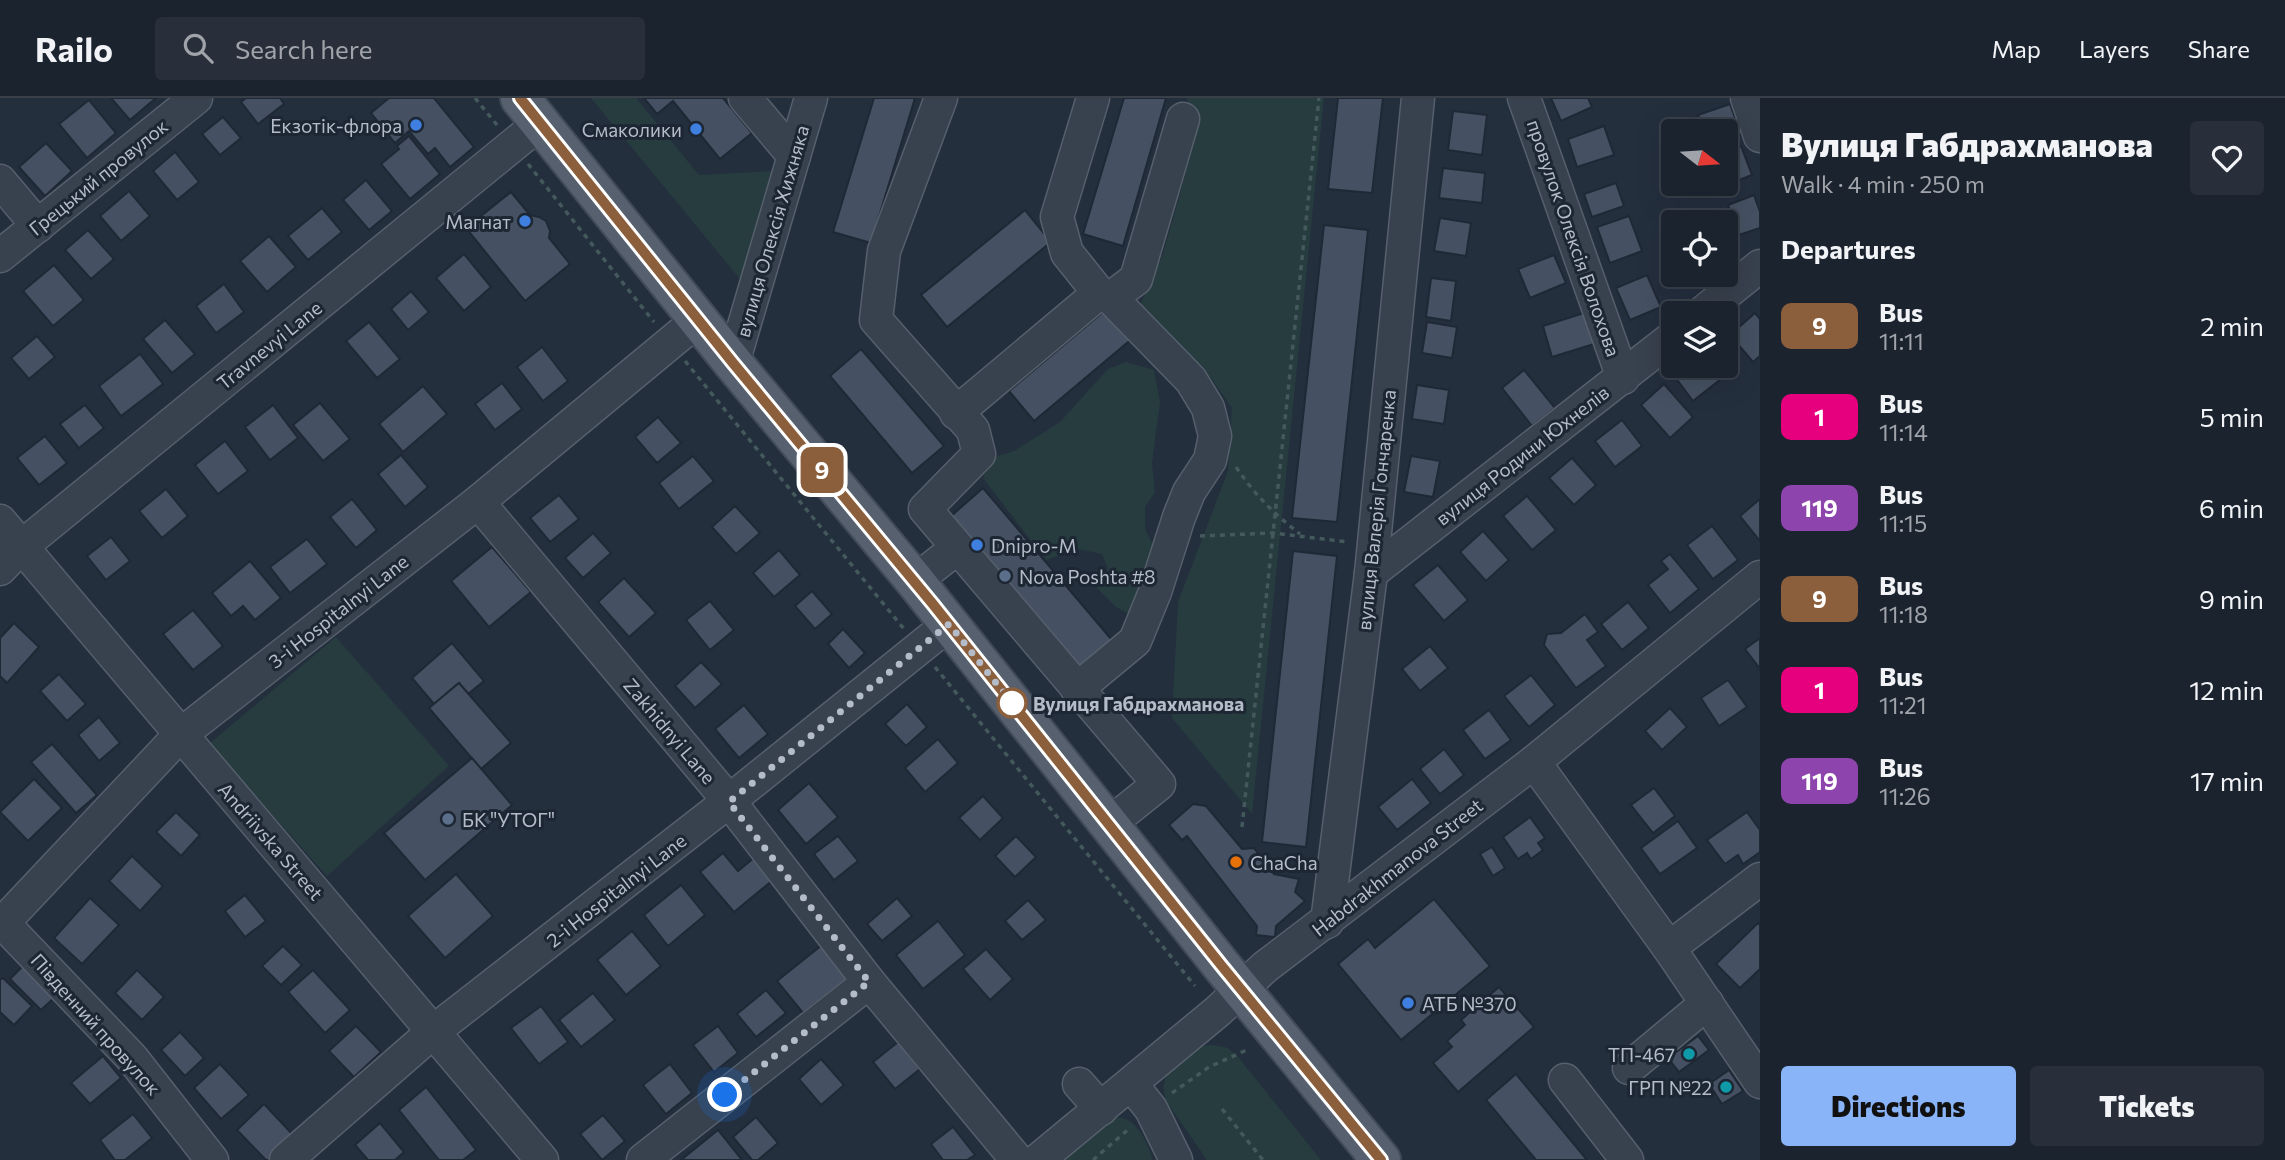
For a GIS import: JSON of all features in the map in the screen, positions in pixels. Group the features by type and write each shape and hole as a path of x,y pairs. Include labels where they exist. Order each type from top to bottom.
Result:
{"main road":[{"path":"525,122 684,331 733,363 915,581 1242,989 1370,1157"}],"street":[{"path":"745,98 794,156"},
{"name":"вулиця Олексія Хижняка","path":"733,363 811,98"},
{"path":"941,98 884,251 876,320 973,430 979,454 925,509 1158,784 1109,824"},
{"path":"1077,689 1135,641 1155,592 1189,492 1210,460 1215,436 1208,408 1191,380 1105,295 1067,253 1057,217 1093,98"},
{"name":"вулиця Валерія Гончаренка","path":"1327,922 1371,573 1418,98"},
{"name":"провулок Олексія Волохова","path":"1524,98 1623,378"},
{"path":"1747,98 1760,136"},
{"name":"Грецький провулок","path":"0,256 191,99"},
{"path":"957,413 1105,295 1136,279 1183,120"},
{"name":"Travnevyi Lane","path":"11,558 525,122"},
{"path":"0,181 38,226"},
{"path":"1717,301 1760,266"},
{"name":"3-i Hospitalnyi Lane","path":"1,925 180,735 478,502 684,331"},
{"name":"вулиця Родини Юхнелів","path":"1371,573 1661,347"},
{"name":"Zakhidnyi Lane","path":"478,502 729,802 869,982 1017,1160"},
{"name":"Andriivska Street","path":"0,521 11,558 180,735 542,1160"},
{"path":"915,581 957,548"},
{"name":"Habdrakhmanova Street","path":"1038,1160 1265,968 1534,762 1760,577"},
{"name":"2-i Hospitalnyi Lane","path":"286,1160 434,1031 729,802 949,624"},
{"path":"1534,762 1669,948 1760,1082"},
{"path":"1669,948 1760,879"},
{"name":"Південний провулок","path":"1,925 132,1058 212,1160"},
{"path":"643,1160 869,982"},
{"path":"1629,1069 1707,1003"},
{"path":"1565,1080 1627,1160"},
{"path":"1079,1084 1101,1109"},
{"path":"1131,1084 1151,1110 1176,1160"}],"path":[{"path":"475,98 525,122 919,648 1195,986"},
{"path":"1242,827 1319,98"},
{"path":"1215,436 1255,495 1275,515 1302,535"},
{"path":"1172,537 1273,533 1348,541"},
{"path":"1222,1109 1263,1160"}],"green space":[{"path":"591,98 636,98 699,175 775,171 740,279"},
{"path":"1187,98 1324,98 1252,814 1172,718 1178,602 1228,471 1232,408 1202,365 1162,348 1140,305 1163,254 1195,140"},
{"path":"1126,362 1154,370 1160,402 1152,463 1155,492 1145,507 1145,529 1167,574 1136,618 1116,607 1097,588 1108,569 1102,554 1078,549 1046,560 983,478 989,459 1014,451 1060,422 1108,369"},
{"path":"336,637 449,766 327,876 209,744"},
{"path":"1201,1046 1228,1048 1238,1057 1321,1160 1207,1160 1166,1101 1163,1087 1167,1074"},
{"path":"1113,1117 1128,1120 1134,1125 1144,1137 1153,1160 1057,1160"}],"building":[{"path":"111,98 156,98 130,120"},
{"path":"246,98 280,98 284,104 258,124 241,102"},
{"path":"389,98 434,98 474,147 450,167 435,148 428,154 409,131 395,143 371,113"},
{"path":"644,98 723,98 752,133 720,159 673,101 657,114"},
{"path":"874,98 915,98 871,243 833,232"},
{"path":"1124,98 1166,98 1123,246 1083,234"},
{"path":"1338,98 1383,98 1372,193 1328,189"},
{"path":"1551,98 1588,98 1592,107 1561,121"},
{"path":"89,100 116,133 87,158 59,124"},
{"path":"1730,104 1735,119 1700,119 1698,115"},
{"path":"1453,111 1487,115 1482,155 1448,150"},
{"path":"223,117 241,138 220,155 202,134"},
{"path":"1604,126 1614,155 1577,167 1568,139"},
{"path":"409,136 440,174 410,199 381,164 399,149 397,146"},
{"path":"46,143 72,171 45,196 19,167"},
{"path":"1741,146 1752,175 1738,180 1738,147"},
{"path":"175,152 199,182 177,200 153,171"},
{"path":"1443,168 1485,173 1482,203 1439,198"},
{"path":"366,180 392,211 369,230 343,200"},
{"path":"1616,183 1624,206 1592,217 1584,194"},
{"path":"129,191 150,216 121,241 100,216"},
{"path":"511,192 530,215 546,221 550,231 549,238 570,264 525,301 466,228"},
{"path":"1754,195 1760,212 1760,228 1739,235 1738,210 1730,210 1728,205"},
{"path":"322,208 342,232 308,260 288,236"},
{"path":"1025,210 1051,242 947,327 921,295"},
{"path":"1629,216 1642,251 1610,263 1597,227"},
{"path":"1440,218 1471,223 1466,256 1434,251"},
{"path":"1324,225 1368,230 1337,522 1292,518"},
{"path":"88,230 114,259 91,279 65,250"},
{"path":"269,236 296,267 267,292 240,261"},
{"path":"464,254 491,287 464,311 436,278"},
{"path":"1554,255 1566,283 1530,298 1518,269"},
{"path":"54,265 84,300 53,326 23,291"},
{"path":"1647,275 1661,307 1630,320 1616,288"},
{"path":"1431,278 1456,281 1451,321 1426,317"},
{"path":"224,284 244,312 216,333 196,306"},
{"path":"411,291 429,312 408,330 391,309"},
{"path":"1109,307 1134,337 1034,421 1009,391"},
{"path":"1584,313 1594,344 1552,357 1543,326"},
{"path":"1755,313 1760,319 1760,356 1753,362 1738,344 1738,328"},
{"path":"165,320 195,354 172,373 143,339"},
{"path":"369,322 400,359 377,378 346,341"},
{"path":"1427,322 1457,327 1452,358 1422,353"},
{"path":"37,336 55,357 29,379 11,358"},
{"path":"542,347 568,381 543,401 517,367"},
{"path":"861,349 944,446 912,473 830,376"},
{"path":"140,354 163,384 121,416 99,386"},
{"path":"1524,370 1555,408 1532,426 1502,388"},
{"path":"1676,378 1722,378 1693,401"},
{"path":"502,383 522,409 495,430 475,404"},
{"path":"1664,384 1693,417 1670,438 1641,405"},
{"path":"1417,385 1449,390 1444,424 1412,419"},
{"path":"423,386 447,414 403,452 379,424"},
{"path":"320,403 350,439 323,461 293,425"},
{"path":"85,405 104,428 79,448 60,424"},
{"path":"273,405 298,438 270,460 245,427"},
{"path":"658,417 681,443 657,463 635,437"},
{"path":"1622,420 1642,446 1615,467 1595,441"},
{"path":"45,436 67,463 39,485 17,458"},
{"path":"225,441 248,471 218,494 195,465"},
{"path":"401,455 428,487 405,507 378,474"},
{"path":"693,456 714,481 679,509 659,483"},
{"path":"1411,456 1440,461 1433,497 1404,492"},
{"path":"1572,458 1596,485 1574,505 1549,478"},
{"path":"983,488 1117,646 1084,674 950,517"},
{"path":"166,489 188,516 162,538 139,511"},
{"path":"559,495 579,519 550,542 530,518"},
{"path":"1527,496 1556,530 1532,550 1503,516"},
{"path":"352,499 377,530 356,548 330,517"},
{"path":"1760,499 1760,541 1740,516"},
{"path":"735,506 760,533 736,554 712,527"},
{"path":"1712,526 1738,560 1713,579 1687,545"},
{"path":"1483,531 1509,560 1486,581 1460,552"},
{"path":"593,533 611,553 583,578 565,558"},
{"path":"111,537 130,561 106,580 87,556"},
{"path":"307,539 327,564 290,593 270,567"},
{"path":"492,547 531,592 489,627 451,581"},
{"path":"779,550 800,575 774,597 753,573"},
{"path":"1293,551 1337,556 1306,847 1262,842"},
{"path":"1670,554 1699,589 1670,613 1648,585 1668,569 1661,561"},
{"path":"250,561 281,598 255,620 243,606 231,616 212,593"},
{"path":"1438,565 1468,600 1444,621 1413,585"},
{"path":"624,578 656,613 629,637 598,602"},
{"path":"812,591 832,614 815,629 795,606"},
{"path":"710,601 734,630 710,650 686,620"},
{"path":"1628,602 1649,628 1622,650 1601,624"},
{"path":"193,610 223,646 193,670 163,634"},
{"path":"1585,614 1598,632 1587,640 1606,666 1576,688 1544,645 1547,634 1561,633"},
{"path":"14,623 39,647 7,683 0,676 0,638"},
{"path":"843,629 865,653 849,668 828,644"},
{"path":"1760,638 1760,669 1745,649"},
{"path":"452,643 484,681 468,694 459,683 434,704 412,678"},
{"path":"1430,646 1448,668 1420,691 1402,669"},
{"path":"701,662 722,684 695,708 675,686"},
{"path":"59,674 86,704 67,721 40,691"},
{"path":"1531,675 1555,705 1529,727 1504,696"},
{"path":"1728,680 1747,707 1719,726 1701,698"},
{"path":"459,683 511,743 481,769 429,708"},
{"path":"907,704 927,727 906,746 885,724"},
{"path":"744,705 768,734 739,758 715,729"},
{"path":"1670,708 1687,727 1662,750 1645,731"},
{"path":"1489,710 1511,740 1485,759 1463,730"},
{"path":"99,717 120,743 99,761 78,735"},
{"path":"938,739 958,763 925,792 905,768"},
{"path":"52,744 97,795 76,813 31,762"},
{"path":"1444,749 1464,775 1440,794 1420,769"},
{"name":"БК \"УТОГ\"","path":"472,758 512,805 425,880 384,833"},
{"path":"34,779 62,808 28,841 0,812"},
{"path":"1412,779 1431,803 1397,830 1378,807"},
{"path":"809,783 838,817 806,844 778,810"},
{"path":"1654,788 1675,816 1653,833 1631,805"},
{"path":"983,796 1003,818 980,840 959,818"},
{"name":"ChaCha","path":"1193,804 1206,806 1242,849 1254,848 1274,874 1299,879 1295,892 1305,901 1276,926 1275,937 1256,935 1257,926 1187,836 1182,840 1169,825"},
{"path":"176,812 200,835 181,856 156,832"},
{"path":"1747,812 1760,830 1760,852 1743,864 1738,855 1725,864 1707,840"},
{"path":"1530,817 1545,838 1538,843 1543,850 1531,859 1527,853 1518,859 1503,837"},
{"path":"1678,821 1697,848 1660,874 1641,848"},
{"path":"838,836 858,861 834,880 814,854"},
{"path":"1016,836 1036,857 1015,877 995,856"},
{"path":"1492,847 1505,868 1493,876 1480,854"},
{"path":"723,853 738,871 755,857 773,880 734,912 700,872"},
{"path":"132,856 163,886 140,911 109,881"},
{"path":"456,874 493,916 445,958 408,916"},
{"path":"681,885 705,915 668,946 644,915"},
{"path":"245,895 266,921 245,937 225,911"},
{"path":"90,898 119,925 82,964 54,938"},
{"path":"897,898 912,916 882,941 867,924"},
{"name":"АТБ №370","path":"1434,899 1490,966 1401,1040 1338,964 1368,939 1375,948"},
{"path":"1028,900 1046,920 1022,940 1005,921"},
{"path":"938,921 965,955 923,989 896,955"},
{"path":"1758,923 1760,969 1740,988 1716,964"},
{"path":"632,931 661,966 626,995 597,960"},
{"path":"822,945 848,978 803,1013 777,981"},
{"path":"283,946 302,965 281,985 262,966"},
{"path":"986,949 1013,979 990,1000 963,969"},
{"path":"25,964 56,996 41,1010 10,979"},
{"path":"137,970 164,997 142,1020 115,993"},
{"path":"313,970 350,1010 325,1033 288,992"},
{"path":"3,978 32,1006 14,1025 0,1012 0,980"},
{"path":"1499,987 1534,1027 1458,1092 1433,1063 1452,1047 1447,1041 1465,1025 1461,1020"},
{"path":"766,990 786,1013 756,1037 737,1014"},
{"path":"593,993 615,1020 581,1047 559,1020"},
{"path":"541,1006 568,1042 539,1064 511,1028"},
{"path":"356,1026 381,1052 354,1077 329,1051"},
{"path":"718,1026 738,1053 714,1072 693,1045"},
{"path":"180,1032 204,1058 185,1076 161,1050"},
{"name":"ТП-467","path":"1698,1036 1709,1050 1679,1072 1668,1058"},
{"path":"898,1042 920,1069 895,1089 873,1062"},
{"path":"103,1056 121,1078 90,1104 71,1083"},
{"path":"821,1059 844,1085 821,1105 799,1079"},
{"path":"220,1064 249,1095 221,1119 194,1088"},
{"path":"670,1064 692,1093 666,1114 643,1085"},
{"name":"ГРП №22","path":"1729,1070 1743,1091 1722,1104 1709,1084"},
{"path":"1516,1074 1587,1160 1536,1160 1486,1100"},
{"path":"426,1087 476,1150 463,1160 439,1160 399,1110"},
{"path":"264,1104 294,1136 269,1160 237,1130"},
{"path":"133,1114 152,1138 125,1160 115,1160 100,1140"},
{"path":"603,1115 625,1141 602,1160 580,1134"},
{"path":"756,1117 778,1143 758,1160 752,1160 733,1137"},
{"path":"380,1123 404,1152 395,1160 368,1160 355,1145"},
{"path":"953,1127 975,1155 967,1160 943,1160 931,1144"},
{"path":"718,1130 742,1160 681,1160"}],"bus line":[{"name":"9","path":"520,98 1381,1160"}],"place":[{"name":"Екзотік-флора","path":"416,125"},
{"name":"Смаколики","path":"696,129"},
{"name":"Магнат","path":"525,221"},
{"name":"Dnipro-M","path":"977,545"},
{"name":"Nova Poshta #8","path":"1005,576"},
{"name":"Вулиця Габдрахманова","path":"1012,703"},
{"name":"БК \"УТОГ\"","path":"448,819"},
{"name":"ChaCha","path":"1236,862"},
{"name":"АТБ №370","path":"1408,1003"},
{"name":"ТП-467","path":"1689,1054"},
{"name":"ГРП №22","path":"1726,1087"}],"route":[{"path":"725,1095 869,982 729,802 949,624 1012,703"}]}
